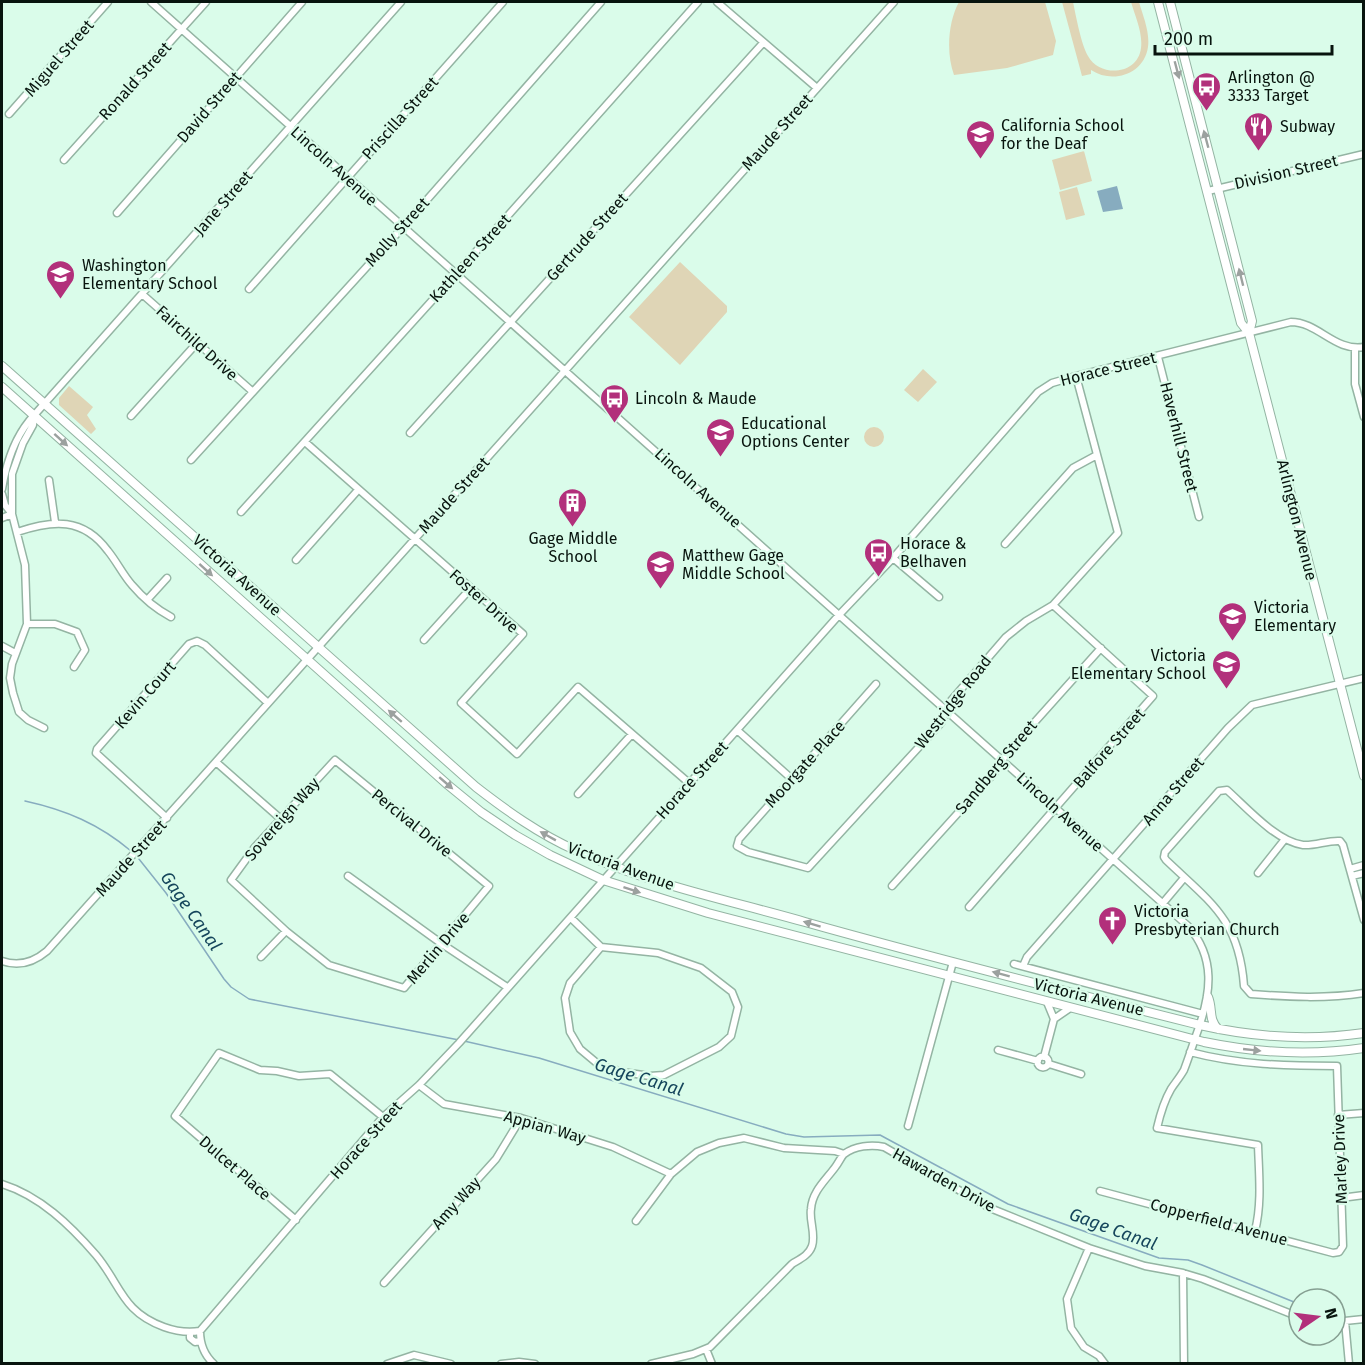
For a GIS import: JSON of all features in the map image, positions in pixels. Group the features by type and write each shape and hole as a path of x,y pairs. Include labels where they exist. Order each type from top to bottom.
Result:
{"main road":[{"name":"Arlington Avenue","path":"1158,2 1241,323 1249,333 1364,776"},
{"name":"Arlington Avenue","path":"1170,2 1252,321 1249,333"},
{"name":"Victoria Avenue","path":"2,366 476,787 507,811 555,840 615,867 705,895 953,962 1200,1025 1298,1037 1364,1033"},
{"name":"Victoria Avenue","path":"2,387 482,813 550,855 603,880 708,913 1194,1040 1243,1049 1288,1053 1320,1053 1364,1048"},
{"path":"1208,997 1211,1004 1211,1021 1218,1029"}],"street":[{"name":"Miguel Street","path":"9,114 108,2"},
{"name":"Lincoln Avenue","path":"151,2 945,712 1188,926 1201,944 1209,970 1208,997 1191,1052 1183,1071 1164,1103 1156,1128 1258,1145 1260,1212 1255,1232"},
{"name":"Ronald Street","path":"64,160 206,2"},
{"name":"David Street","path":"117,213 235,76 303,2"},
{"name":"Jane Street","path":"2,489 5,469 16,439 34,416 401,2"},
{"name":"Priscilla Street","path":"249,289 503,2"},
{"name":"Molly Street","path":"191,460 403,227 601,2"},
{"name":"Kathleen Street","path":"241,512 698,2"},
{"path":"717,2 817,88"},
{"name":"Maude Street","path":"2,961 12,965 38,959 167,818 894,2"},
{"name":"Gertrude Street","path":"410,432 763,42"},
{"name":"Division Street","path":"1208,191 1364,154"},
{"name":"Fairchild Drive","path":"142,294 253,392"},
{"name":"Horace Street","path":"200,1331 383,1117 419,1085 571,918 1038,392 1052,383 1077,376 1291,322 1303,323 1342,346 1355,348"},
{"path":"131,417 197,343"},
{"path":"1364,347 1355,348 1355,384 1364,417"},
{"name":"Haverhill Street","path":"1158,357 1199,517"},
{"name":"Westridge Road","path":"737,846 748,852 808,868 941,723 950,703 1006,637 1026,621 1053,605 1118,533 1077,376"},
{"path":"34,416 33,425 23,443 11,483 12,514 25,565 27,624 15,652 10,678 19,712 28,720 44,728"},
{"name":"Foster Drive","path":"305,442 523,634 460,703 516,754 578,687 689,783"},
{"path":"1005,544 1073,468 1097,455"},
{"path":"49,480 55,522"},
{"path":"296,560 358,490"},
{"path":"2,494 5,505 12,514"},
{"path":"2,518 12,514"},
{"path":"17,532 55,522 76,526 89,532 100,540 131,584 147,600 171,617"},
{"path":"893,558 939,597"},
{"path":"147,600 167,578"},
{"path":"424,640 471,588"},
{"path":"1053,605 1101,648"},
{"path":"27,624 55,624 78,632 85,650 74,667"},
{"name":"Kevin Court","path":"167,818 96,753 97,749 189,644 197,641 205,645 268,703"},
{"path":"2,646 15,652"},
{"name":"Balfore Street","path":"969,908 1153,696 1101,648"},
{"name":"Sandberg Street","path":"892,886 996,771 1002,760 1101,648"},
{"name":"Anna Street","path":"1023,966 1027,957 1228,728 1252,705 1364,678"},
{"name":"Moorgate Place","path":"737,846 739,838 876,684"},
{"path":"737,730 793,780"},
{"path":"578,794 632,734"},
{"name":"Sovereign Way","path":"231,880 255,847 335,760"},
{"name":"Percival Drive","path":"335,760 489,886"},
{"path":"216,762 282,820"},
{"path":"1364,920 1343,845 1340,842 1304,845 1284,838 1227,790 1219,791 1165,852 1166,861 1224,917 1239,952 1244,986 1251,994 1306,998 1364,993"},
{"path":"1258,873 1284,838"},
{"path":"1351,873 1364,866"},
{"path":"1351,873 1364,873"},
{"path":"348,876 442,944 507,987"},
{"path":"1163,903 1184,878"},
{"name":"Merlin Drive","path":"231,880 286,931 329,965 404,988 489,886"},
{"path":"571,918 601,947 658,953 701,968 732,992 738,1007 731,1036 719,1047 664,1075 650,1076 622,1072 598,1064 580,1049 570,1032 565,998 570,983 601,947"},
{"path":"261,957 286,931"},
{"path":"908,1126 953,962"},
{"path":"1014,964 1203,1014"},
{"path":"1038,1061 1044,1057 1054,1019 1047,1002"},
{"path":"1054,1019 1070,1008"},
{"path":"998,1050 1038,1061"},
{"name":"Marley Drive","path":"1191,1052 1245,1063 1337,1066 1342,1246 1339,1252"},
{"name":"Dulcet Place","path":"296,1220 174,1116 219,1053 260,1070 299,1076 330,1074 383,1117"},
{"path":"1044,1057 1048,1059 1049,1064"},
{"path":"1038,1061 1038,1066 1042,1068 1049,1064"},
{"path":"1049,1064 1081,1074"},
{"name":"Appian Way","path":"419,1085 444,1104 521,1118 613,1147 671,1174"},
{"path":"1338,1115 1364,1113"},
{"name":"Amy Way","path":"384,1283 496,1159 521,1118"},
{"path":"636,1221 671,1174 697,1152 719,1143 744,1138 784,1148 835,1150 844,1154 812,1200 810,1211 813,1238 808,1253 792,1264 711,1347 693,1354 651,1364"},
{"name":"Hawarden Drive","path":"844,1154 864,1146 884,1147 990,1208 1089,1248 1145,1266 1183,1273 1287,1312"},
{"path":"2,1184 16,1188 44,1205 71,1228 98,1258 131,1308 143,1318 167,1328 190,1333 200,1331 200,1341 208,1358 214,1364"},
{"name":"Copperfield Avenue","path":"1100,1191 1333,1253 1339,1252"},
{"path":"1341,1198 1364,1195"},
{"path":"1089,1248 1067,1299 1071,1328 1084,1347 1099,1356 1105,1364"},
{"path":"1183,1273 1184,1364"},
{"path":"1347,1321 1364,1319"},
{"path":"190,1333 190,1338 195,1342 200,1341"},
{"path":"1347,1342 1349,1364"},
{"path":"706,1349 712,1364"},
{"path":"387,1364 423,1356 452,1364"},
{"path":"501,1364 519,1362 535,1364"}],"shaded area":[{"path":"959,2 1045,2 1056,41 1053,55 1007,68 954,75 949,38 952,19"},
{"path":"1062,2 1073,2 1088,56 1101,68 1118,70 1133,64 1141,48 1141,36 1131,2 1139,2 1148,36 1148,47 1140,64 1134,70 1117,76 1099,74 1091,70 1091,74 1082,76"},
{"path":"1084,151 1092,181 1060,190 1052,160"},
{"path":"1077,187 1085,215 1066,220 1059,192"},
{"path":"680,262 727,306 727,312 680,365 629,317"},
{"path":"923,369 937,382 918,402 904,390"},
{"path":"69,386 93,407 87,415 96,429 91,434 59,405 59,398"},
{"path":"874,427 881,430 884,437 881,444 874,447 867,444 864,437 867,430"}],"water":[{"path":"1117,186 1123,209 1103,212 1097,191"}],"waterway":[{"name":"Gage Canal","path":"25,801 81,819 107,833 131,851"},
{"name":"Gage Canal","path":"135,854 166,893 224,979 231,987 249,999 459,1040"},
{"name":"Gage Canal","path":"464,1041 539,1058 786,1134 804,1137 880,1135 1008,1204 1159,1258 1188,1260 1287,1299"}],"place":[{"name":"Arlington @ 3333 Target","path":"1207,112"},
{"name":"Subway","path":"1259,152"},
{"name":"California School for the Deaf","path":"980,160"},
{"name":"Washington Elementary School","path":"61,300"},
{"name":"Lincoln & Maude","path":"614,424"},
{"name":"Educational Options Center","path":"720,458"},
{"name":"Gage Middle School","path":"573,528"},
{"name":"Horace & Belhaven","path":"879,578"},
{"name":"Matthew Gage Middle School","path":"661,590"},
{"name":"Victoria Elementary","path":"1233,642"},
{"name":"Victoria Elementary School","path":"1227,690"},
{"name":"Victoria Presbyterian Church","path":"1113,946"}]}
